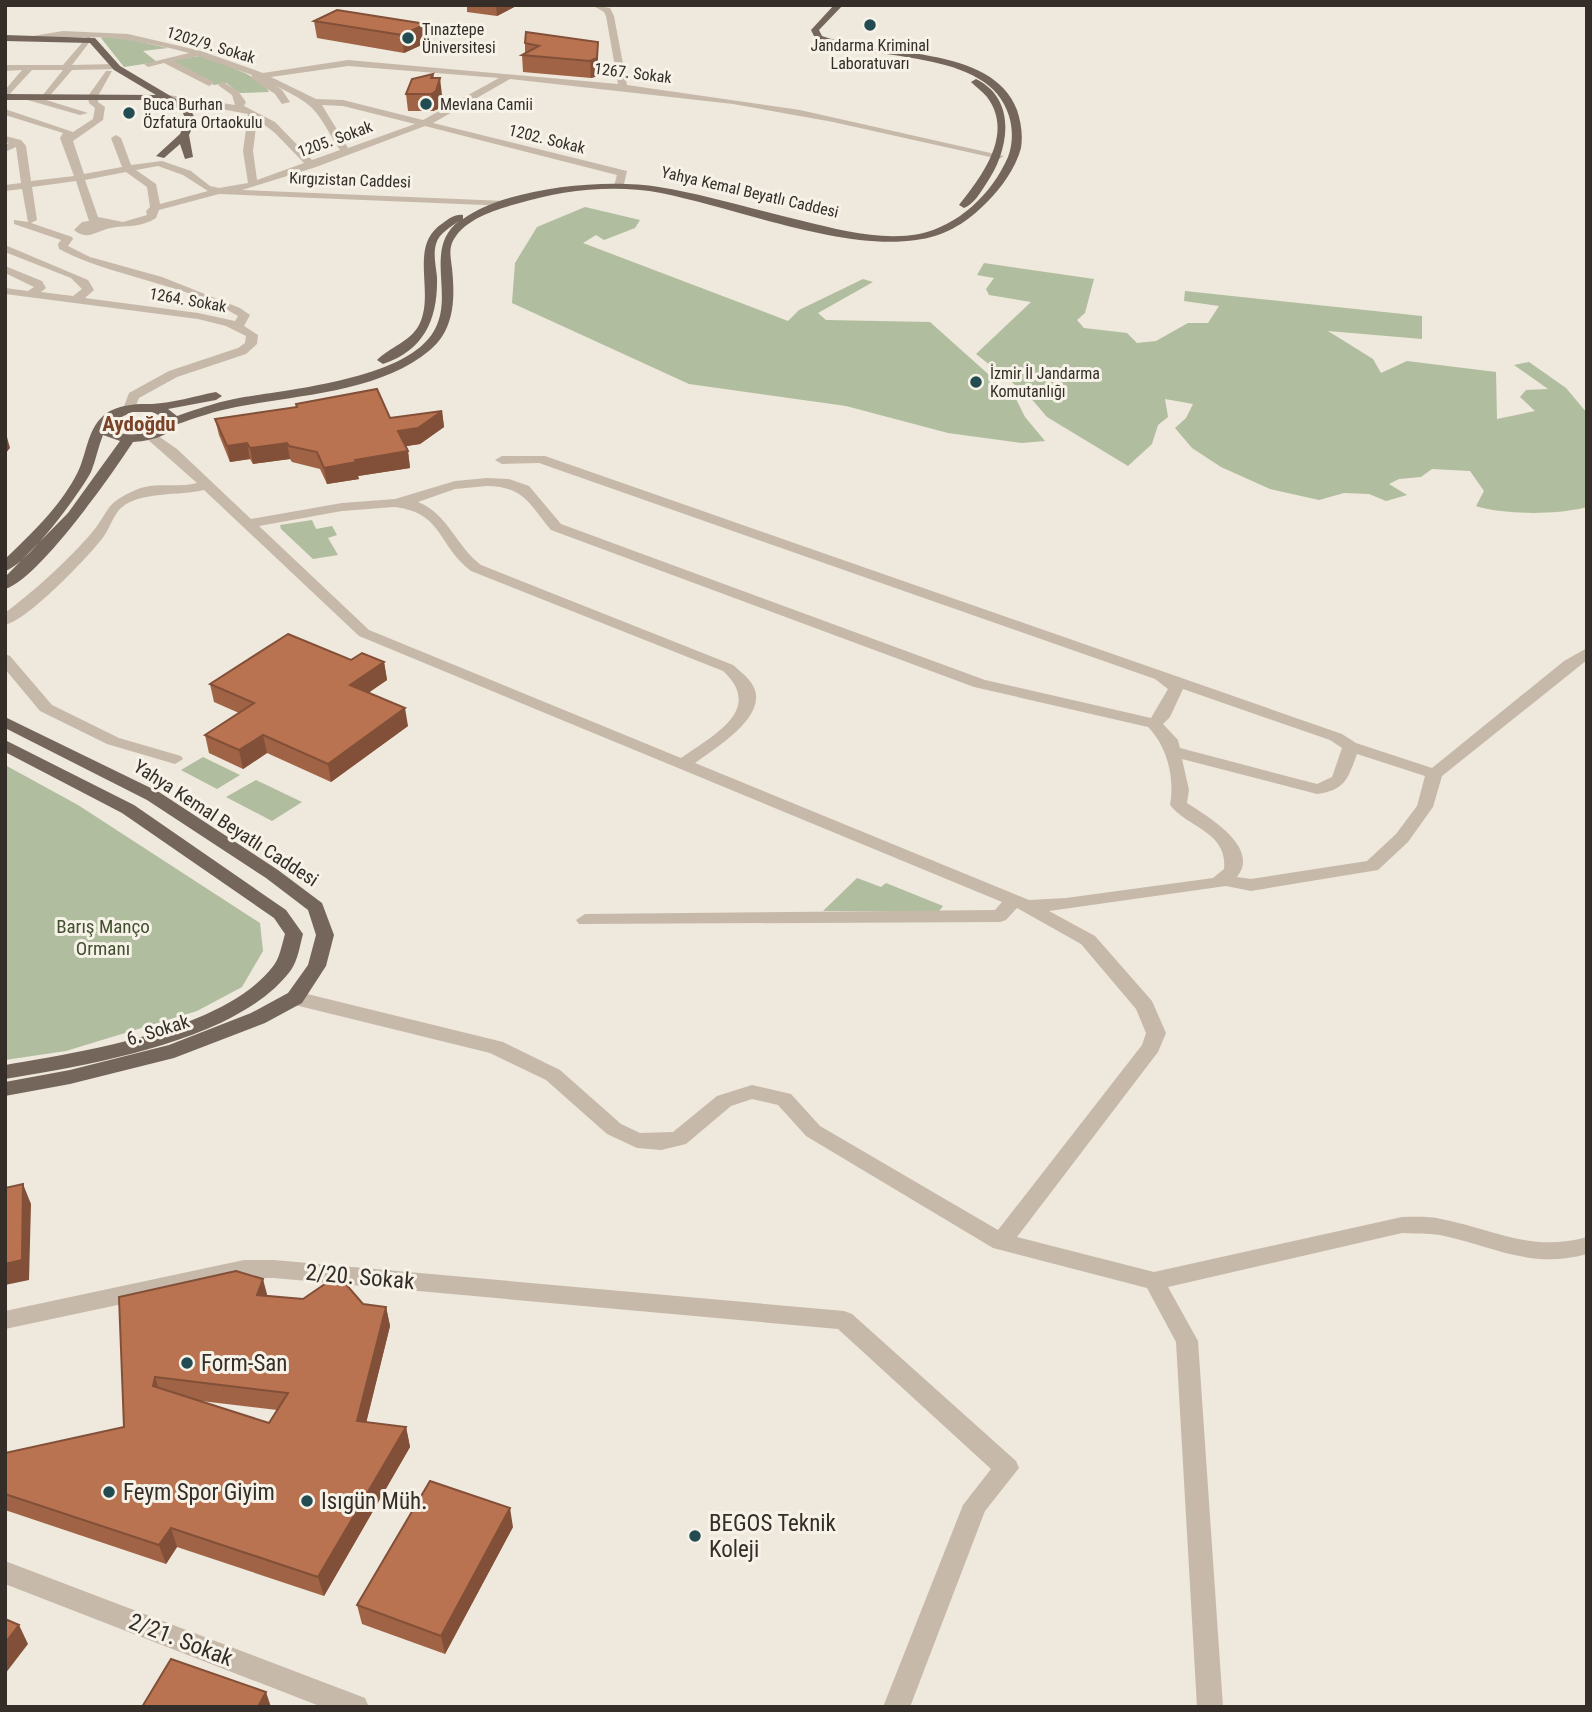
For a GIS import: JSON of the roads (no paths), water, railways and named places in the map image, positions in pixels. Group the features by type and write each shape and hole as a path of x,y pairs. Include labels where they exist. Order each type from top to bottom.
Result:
{"main road":[{"path":"826,5 803,33 828,46 948,71 977,82 992,97 999,116 1002,147 999,156"},
{"name":"Yahya Kemal Beyatlı Caddesi","path":"615,180 873,239 907,239 928,235 954,226 973,212 997,185 1015,151 1017,141 1006,94 984,78 957,68 819,38 815,30 839,5"},
{"path":"7,40 88,39 100,46 113,70 186,110 191,117 184,135 163,160"},
{"path":"5,96 168,99"},
{"path":"163,160 183,161 188,157 184,135"},
{"name":"Yahya Kemal Beyatlı Caddesi","path":"151,408 341,374 391,356 419,334 429,319 432,306 429,247 435,234 454,219 500,203 615,180 677,187 851,230 902,234 928,229 946,221 969,200 999,156"},
{"name":"Yahya Kemal Beyatlı Caddesi","path":"172,422 215,406 362,379 412,357 435,338 447,318 449,307 446,254 450,237 474,217 500,203"},
{"path":"5,568 41,532 83,474 96,433 105,421 129,409 151,408 168,412 172,422 168,427 151,435 128,438 110,435 105,431 105,421"},
{"path":"5,585 43,552 70,521 128,438"},
{"name":"Yahya Kemal Beyatlı Caddesi","path":"5,722 153,796 316,907 325,935 323,950 309,980"},
{"name":"6. Sokak","path":"5,745 128,809 280,914 294,934 291,957 275,979 266,989 236,1007 178,1032 93,1057 5,1072"},
{"name":"6. Sokak","path":"5,1089 70,1077 174,1051 258,1018 295,998 309,980"}],"street":[{"path":"597,5 607,10 610,16 623,86"},
{"name":"1202/9. Sokak","path":"36,38 61,32 93,32 193,52 260,75 313,102 346,152"},
{"path":"41,48 50,38"},
{"path":"47,96 88,39"},
{"path":"148,64 194,55 193,52"},
{"path":"5,96 33,58"},
{"path":"167,61 209,83"},
{"name":"1267. Sokak","path":"260,75 338,62 623,86 807,114 999,156"},
{"path":"5,68 68,67 113,70"},
{"path":"67,141 99,118 100,107 94,103 93,96 113,70"},
{"path":"260,75 255,77 279,92 285,102"},
{"name":"1205. Sokak","path":"216,191 253,185 423,124 507,77"},
{"path":"223,85 238,96 242,102 239,108"},
{"path":"27,96 83,113"},
{"path":"168,99 239,108 253,113 280,128 295,151 312,164"},
{"name":"1202. Sokak","path":"313,102 343,103 615,180"},
{"path":"5,112 69,132 65,137 93,219 101,224 143,222 150,219 151,211 155,208 216,191"},
{"path":"253,113 248,151 253,185"},
{"path":"5,122 20,117"},
{"path":"116,138 128,169 152,186 155,208"},
{"path":"5,149 10,139 21,146 33,223 53,223 80,231 99,231 104,226 101,224"},
{"path":"188,157 198,179"},
{"path":"5,188 79,178 163,160 216,191"},
{"name":"Kırgızistan Caddesi","path":"216,191 500,203"},
{"path":"5,224 32,220"},
{"path":"18,222 69,245 86,259 163,281 236,310 244,315 238,326"},
{"path":"25,256 69,245"},
{"path":"5,248 71,274 84,282 87,293 76,300"},
{"path":"5,269 38,283 40,288 31,294"},
{"name":"1264. Sokak","path":"5,291 198,316 238,326 253,338 247,348 154,383 133,396 129,409"},
{"path":"151,435 363,633 1020,903 1088,940 1144,1006 1156,1033 1151,1047 1001,1242"},
{"path":"502,460 540,458 1434,774"},
{"path":"248,524 367,504 422,498 456,485 502,482 516,485 524,489 556,527 979,684 1154,723 1170,740 1181,790 1178,805 1223,835 1233,858 1233,871 1224,880"},
{"path":"5,621 50,585 97,537 116,505 145,491 182,491 207,485"},
{"path":"401,501 428,510 461,557 476,568 703,656 737,675 750,696 745,714 684,764"},
{"path":"585,920 1000,916 1020,903 1066,904 1224,880 1251,885 1372,866 1402,838 1425,807 1434,774 1569,664 1587,653"},
{"path":"5,659 46,708 113,741 175,759"},
{"path":"1154,723 1162,717 1175,688 1160,676"},
{"path":"1172,751 1317,789 1325,788 1339,780 1350,746"},
{"path":"295,998 496,1047 553,1075 614,1129 637,1140 661,1142 679,1139 724,1101 752,1092 784,1100 813,1131 1001,1242 1154,1281 1402,1225 1443,1227 1525,1252 1556,1252 1587,1245"},
{"name":"2/20. Sokak","path":"5,1320 244,1269 274,1269 844,1321 1007,1468 975,1505 896,1707"},
{"path":"1154,1281 1187,1341 1210,1707"},
{"name":"2/21. Sokak","path":"5,1572 356,1707"}],"place":[{"name":"Jandarma Kriminal Laboratuvarı","path":"870,25"},
{"name":"Tınaztepe Üniversitesi","path":"408,38"},
{"name":"Mevlana Camii","path":"426,104"},
{"name":"Buca Burhan Özfatura Ortaokulu","path":"129,113"},
{"name":"İzmir İl Jandarma Komutanlığı","path":"976,382"},
{"name":"Form-San","path":"187,1363"},
{"name":"Feym Spor Giyim","path":"109,1492"},
{"name":"Isıgün Müh.","path":"307,1501"},
{"name":"BEGOS Teknik Koleji","path":"695,1536"}],"district":[{"name":"Aydoğdu","path":"139,424"}],"park label":[{"name":"Barış Manço Ormanı","path":"103,937"}]}
